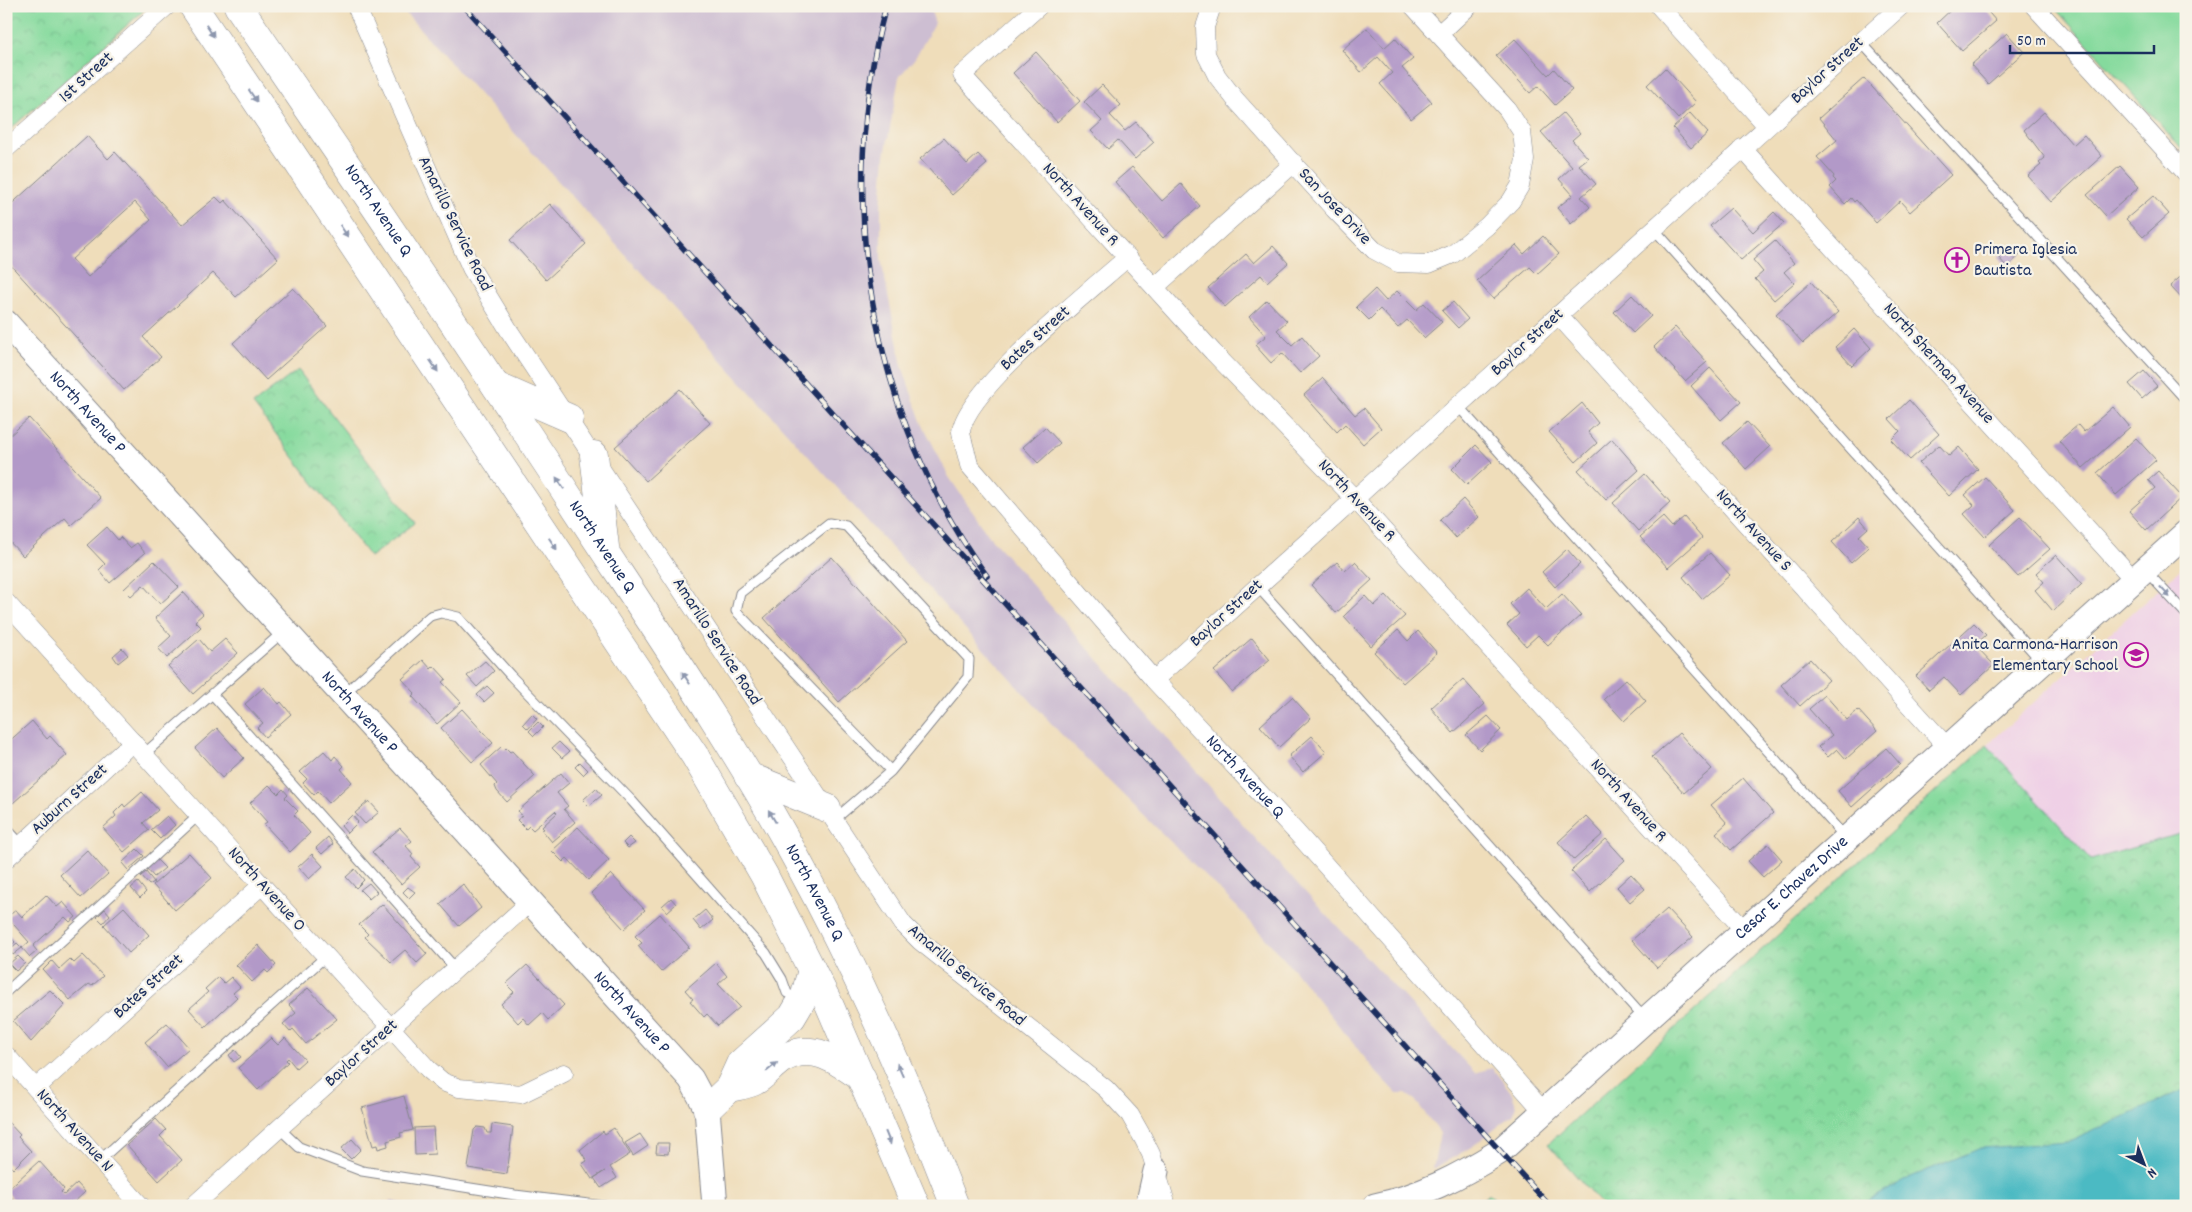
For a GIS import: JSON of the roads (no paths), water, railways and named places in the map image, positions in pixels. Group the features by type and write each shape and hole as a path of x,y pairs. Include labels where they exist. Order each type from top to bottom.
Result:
{"main road":[{"name":"North Avenue Q","path":"193,6 695,756 764,875 812,970 862,1078 916,1206"},
{"name":"North Avenue Q","path":"238,6 496,386 748,776 797,858 862,984 920,1115 955,1206"},
{"path":"496,386 569,418"},
{"path":"594,455 606,554"},
{"path":"748,776 830,814"},
{"path":"707,1109 729,1088 740,1064 792,1017 805,995 812,970"},
{"path":"729,1088 755,1081 781,1060 793,1054 813,1050 842,1063 862,1078"}],"street":[{"name":"1st Street","path":"6,150 167,6"},
{"name":"Amarillo Service Road","path":"356,6 471,268 510,332 594,455 903,924 920,941 1106,1089 1130,1115 1151,1154 1167,1206"},
{"name":"North Avenue R","path":"1039,6 962,76 1214,352 1355,499 1745,930"},
{"name":"San Jose Drive","path":"1212,6 1205,27 1206,54 1217,76 1374,250 1398,263 1429,264 1453,254 1487,226 1511,201 1520,186 1525,159 1522,132 1507,109 1413,6"},
{"path":"1439,34 1469,6"},
{"path":"1659,6 1767,126"},
{"name":"Baylor Street","path":"1154,680 1901,6"},
{"path":"2034,6 2186,173"},
{"name":"North Sherman Avenue","path":"1742,148 2139,575"},
{"path":"1155,287 1294,163"},
{"name":"Bates Street","path":"961,434 965,418 974,402 999,373 1128,257"},
{"name":"North Avenue S","path":"1558,315 1948,748"},
{"name":"North Avenue P","path":"9,330 691,1079 707,1109"},
{"name":"North Avenue Q","path":"961,434 969,465 1154,680 1297,833 1544,1112"},
{"name":"Cesar E. Chavez Drive","path":"1374,1206 1430,1189 1468,1171 1499,1152 2186,534"},
{"name":"North Avenue O","path":"6,602 428,1069 443,1082 459,1088 521,1094 564,1074"},
{"name":"Auburn Street","path":"6,859 139,748"},
{"name":"Bates Street","path":"36,1088 262,885"},
{"name":"Baylor Street","path":"193,1206 530,902"},
{"name":"North Avenue N","path":"6,1056 141,1206"},
{"path":"707,1109 715,1206"},
{"path":"1148,1206 1156,1171"}],"lane":[{"path":"1861,42 2186,400"},
{"path":"1654,228 2042,663"},
{"path":"1458,406 1847,839"},
{"path":"830,814 891,771 968,677 969,658 846,526 830,523 740,593 736,611 891,771"},
{"path":"2139,575 2186,614"},
{"path":"1258,587 1646,1020"},
{"path":"343,695 430,616 441,613 458,617 511,676 632,801 766,953 778,972 787,993"},
{"path":"139,748 212,694 285,631"},
{"path":"212,694 456,969"},
{"path":"6,992 199,815"},
{"path":"6,828 22,845"},
{"path":"100,1160 326,956"},
{"path":"279,1128 299,1147 362,1171 515,1195 605,1206"}],"water":[{"path":"2186,1089 2186,1204 2183,1206 1859,1206 1911,1177 1981,1148 2069,1142"},
{"path":"1730,1198 1770,1206 1721,1206"}],"railway":[{"path":"464,6 1550,1206"},
{"path":"886,6 871,79 863,153 864,228 873,303 889,376 914,446 947,513 987,576"}],"place":[{"name":"Primera Iglesia Bautista","path":"1957,260"},
{"name":"Anita Carmona-Harrison Elementary School","path":"2136,655"}]}
